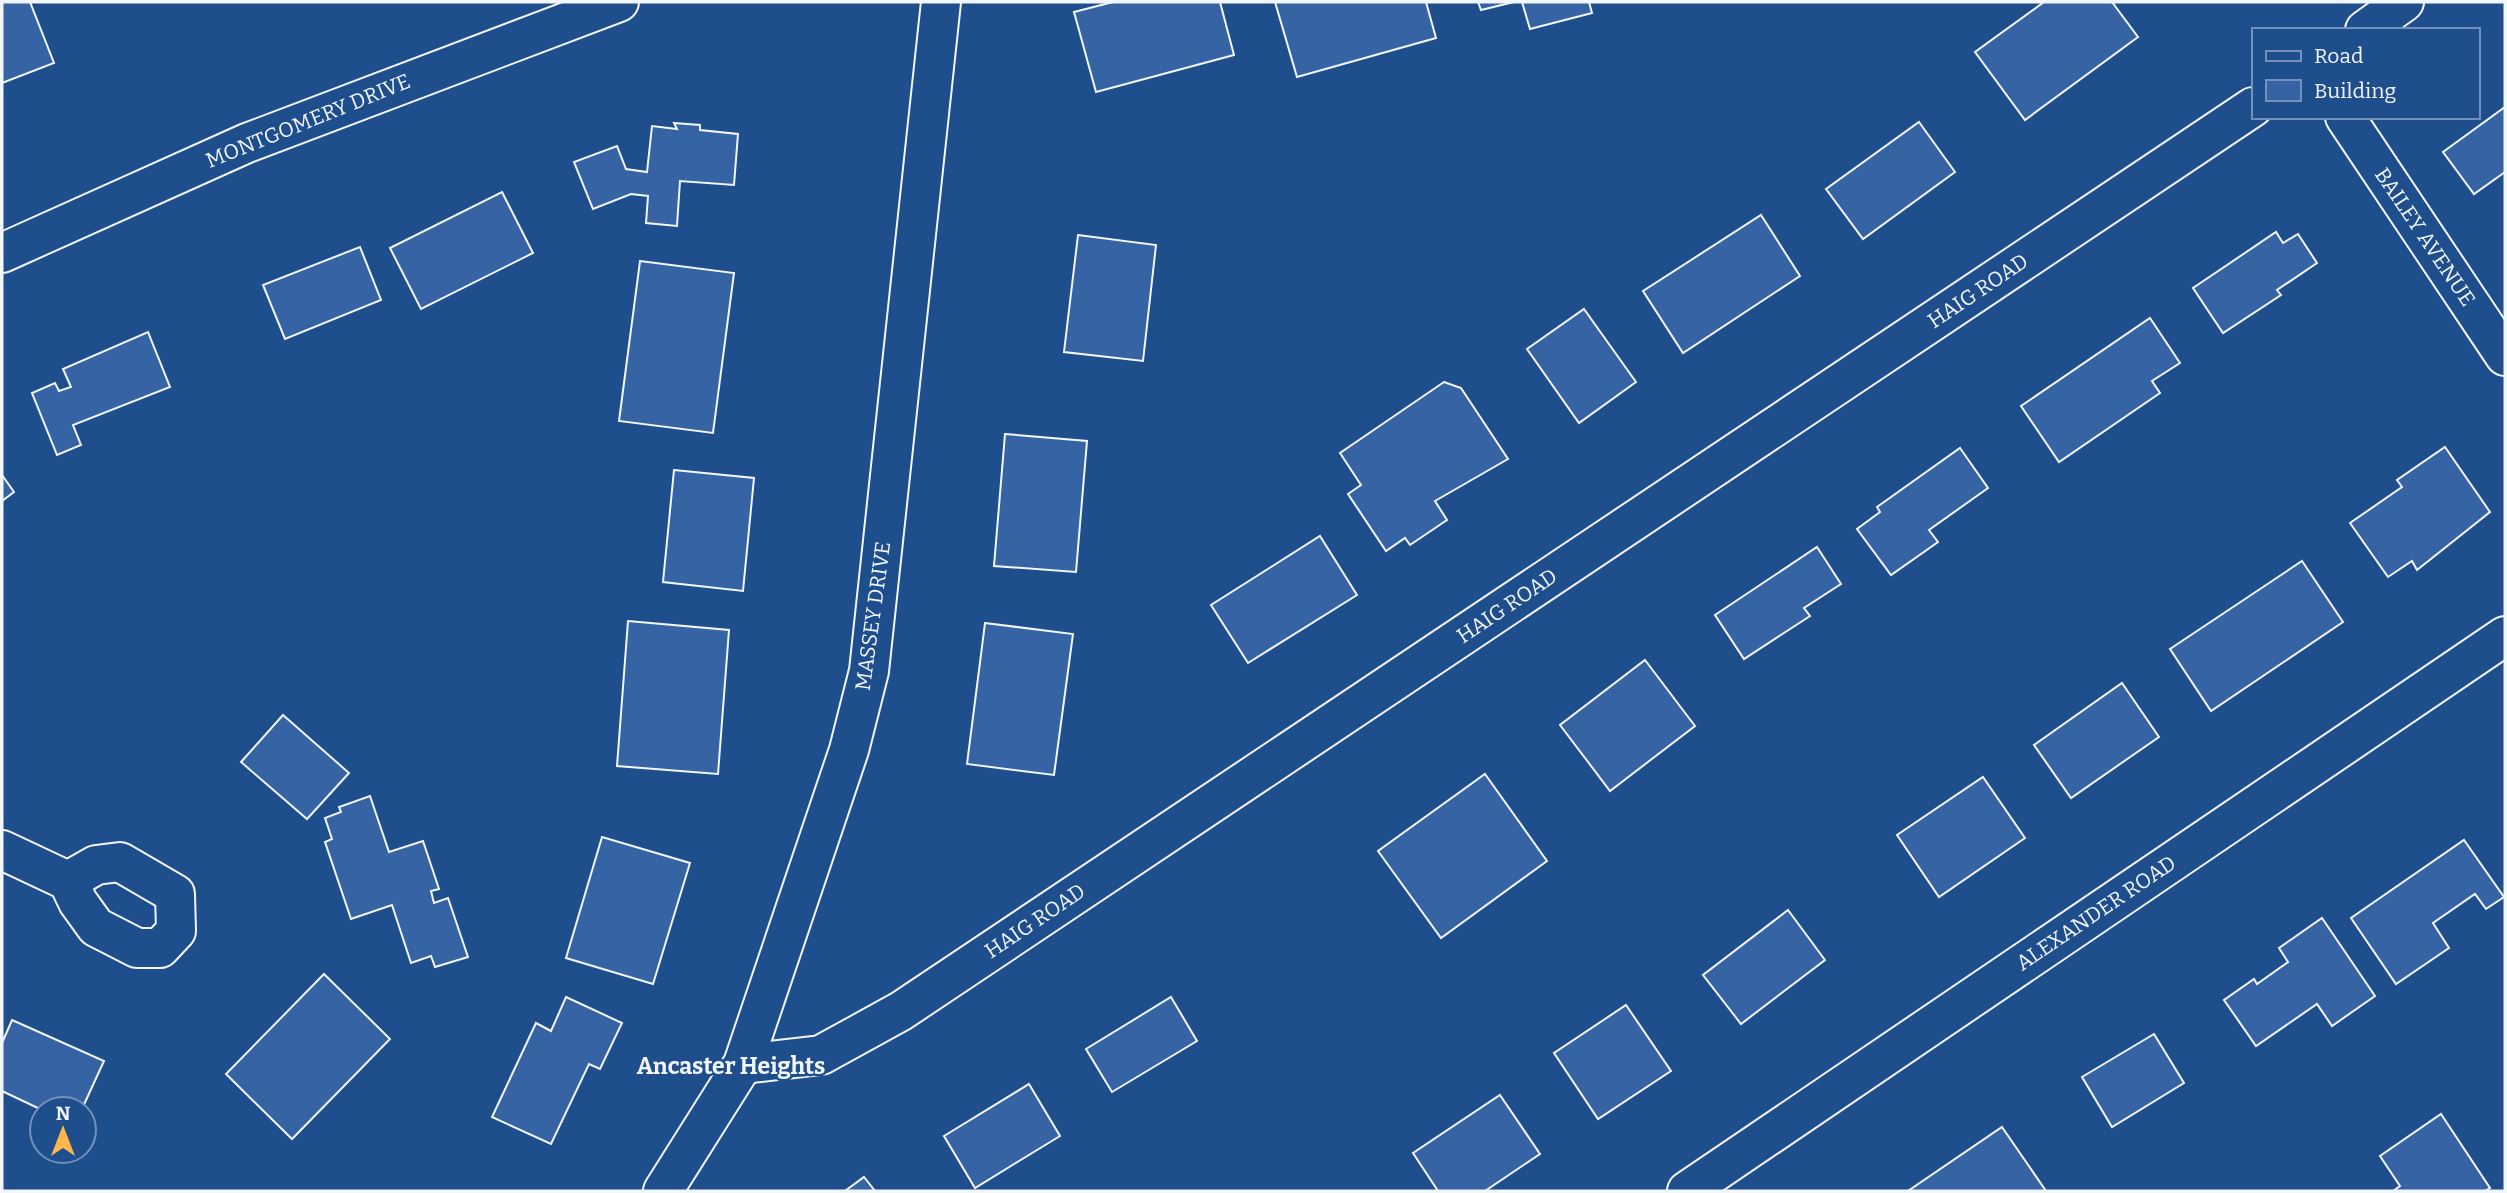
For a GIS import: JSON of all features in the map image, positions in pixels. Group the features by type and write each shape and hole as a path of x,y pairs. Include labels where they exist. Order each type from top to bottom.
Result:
{"street":[{"name":"MONTGOMERY DRIVE","path":"2,253 247,143 619,2"},
{"name":"MASSEY DRIVE","path":"663,1191 743,1063 849,750 869,671 941,2"},
{"path":"2368,28 2403,2"},
{"name":"HAIG ROAD","path":"743,1063 821,1055 901,1011 2252,108"},
{"name":"BAILEY AVENUE","path":"2346,119 2505,356"},
{"name":"ALEXANDER ROAD","path":"1687,1191 2505,636"},
{"path":"2,850 68,881"}],"building":[{"path":"2,2 30,2 54,63 2,83"},
{"path":"1113,2 1220,2 1234,55 1096,92 1074,12"},
{"path":"1275,2 1426,2 1436,38 1297,77"},
{"path":"1478,2 1514,2 1481,10"},
{"path":"1522,2 1589,2 1592,13 1530,29"},
{"path":"2044,2 2112,2 2138,37 2025,120 1975,52"},
{"path":"2505,107 2505,172 2474,194 2443,152"},
{"path":"1919,122 1955,172 1863,239 1826,189"},
{"path":"674,123 700,125 700,130 738,134 734,185 680,181 677,226 646,223 648,196 631,194 593,209 574,162 617,146 626,169 647,172 652,126 677,129"},
{"path":"502,192 533,253 421,309 390,248"},
{"path":"1761,215 1800,276 1683,353 1643,291"},
{"path":"2276,232 2283,243 2298,234 2317,263 2277,290 2281,295 2223,333 2193,288"},
{"path":"1078,235 1156,245 1143,361 1064,352"},
{"path":"360,247 381,300 285,339 263,285"},
{"path":"640,261 734,273 713,433 619,421"},
{"path":"1584,309 1636,382 1579,423 1527,349"},
{"path":"2150,318 2180,363 2152,381 2160,393 2059,462 2021,406"},
{"path":"148,332 170,387 73,425 81,445 57,455 32,393 55,383 59,391 71,387 63,369"},
{"path":"1444,382 1461,388 1508,459 1435,501 1447,520 1410,545 1405,538 1386,551 1348,494 1361,485 1340,453"},
{"path":"1005,434 1087,441 1076,572 994,566"},
{"path":"2445,447 2490,512 2417,570 2412,561 2388,577 2350,523 2402,487 2397,480"},
{"path":"1960,448 1988,488 1929,530 1938,542 1891,575 1857,529 1880,512 1877,507"},
{"path":"674,470 754,478 743,591 663,582"},
{"path":"2,475 14,492 2,501"},
{"path":"1320,536 1357,595 1248,663 1211,605"},
{"path":"1817,547 1841,584 1804,608 1810,616 1744,659 1715,615"},
{"path":"2302,561 2343,622 2211,711 2170,649"},
{"path":"628,621 729,630 718,774 617,766"},
{"path":"985,623 1073,634 1054,775 967,764"},
{"path":"1645,660 1695,726 1610,791 1560,725"},
{"path":"2122,683 2159,737 2071,798 2034,745"},
{"path":"283,715 349,773 307,819 241,762"},
{"path":"1485,774 1547,861 1441,938 1378,851"},
{"path":"1983,777 2025,838 1939,897 1897,835"},
{"path":"370,796 389,852 423,841 439,889 431,891 434,903 448,898 468,957 435,967 431,956 411,963 392,905 351,919 325,842 332,839 325,818 341,812 339,807"},
{"path":"602,837 690,863 653,984 566,958"},
{"path":"2464,840 2504,897 2486,909 2475,894 2433,923 2449,948 2396,984 2351,918"},
{"path":"1788,910 1825,960 1741,1024 1703,975"},
{"path":"2322,918 2375,996 2332,1026 2317,1004 2256,1046 2224,1000 2254,979 2257,984 2288,962 2279,948"},
{"path":"324,974 390,1039 292,1139 226,1074"},
{"path":"566,997 622,1023 600,1069 589,1064 551,1144 492,1117 536,1023 551,1031"},
{"path":"1171,997 1197,1041 1112,1092 1086,1049"},
{"path":"1626,1005 1671,1071 1598,1119 1554,1053"},
{"path":"12,1020 104,1061 88,1095 28,1095 28,1103 2,1091 2,1043"},
{"path":"2154,1034 2184,1083 2112,1127 2082,1077"},
{"path":"1029,1084 1060,1136 975,1188 944,1136"},
{"path":"1500,1095 1540,1154 1485,1191 1438,1191 1413,1153"},
{"path":"2441,1114 2490,1188 2485,1191 2393,1191 2400,1186 2380,1156"},
{"path":"2002,1127 2046,1191 1908,1191"},
{"path":"864,1177 875,1191 845,1191"}],"district":[{"name":"Ancaster Heights","path":"731,1066"}]}
